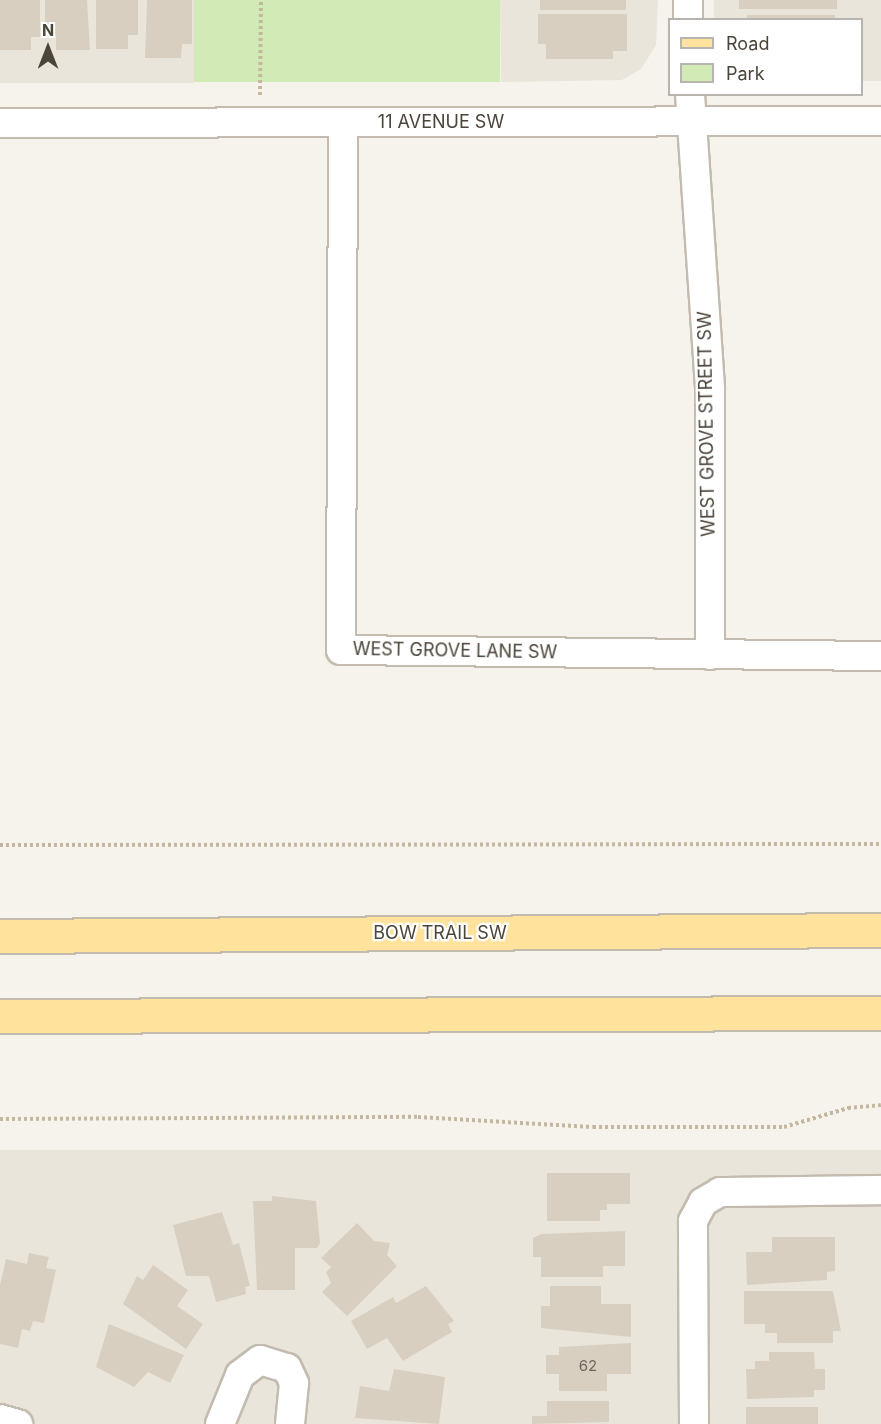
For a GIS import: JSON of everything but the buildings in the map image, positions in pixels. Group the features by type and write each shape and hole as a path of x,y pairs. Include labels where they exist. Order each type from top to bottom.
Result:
{"main road":[{"name":"BOW TRAIL SW","path":"0,936 881,930"},
{"path":"0,1016 881,1013"}],"street":[{"path":"688,0 688,18"},
{"name":"11 AVENUE SW","path":"0,123 343,123 691,108 881,121"},
{"name":"WEST GROVE STREET SW","path":"691,108 710,389 710,655"},
{"name":"WEST GROVE LANE SW","path":"343,123 341,650 881,656"},
{"path":"694,1424 693,1221 703,1202 720,1192 881,1190"},
{"path":"220,1424 240,1375 260,1360 287,1368 294,1383 290,1424"},
{"path":"0,1419 18,1424"}],"path":[{"path":"259,123 261,0"},
{"path":"0,846 881,844"},
{"path":"0,1119 418,1117 593,1127 784,1127 848,1108 881,1105"}],"shaded area":[{"path":"0,0 194,0 194,83 0,83"},
{"path":"500,0 658,0 656,45 641,69 622,80 501,82"},
{"path":"714,0 881,0 881,81 863,81 863,18 714,18"},
{"path":"0,1150 881,1150 881,1424 0,1424"}],"green space":[{"path":"194,0 500,0 500,82 194,82"}]}
